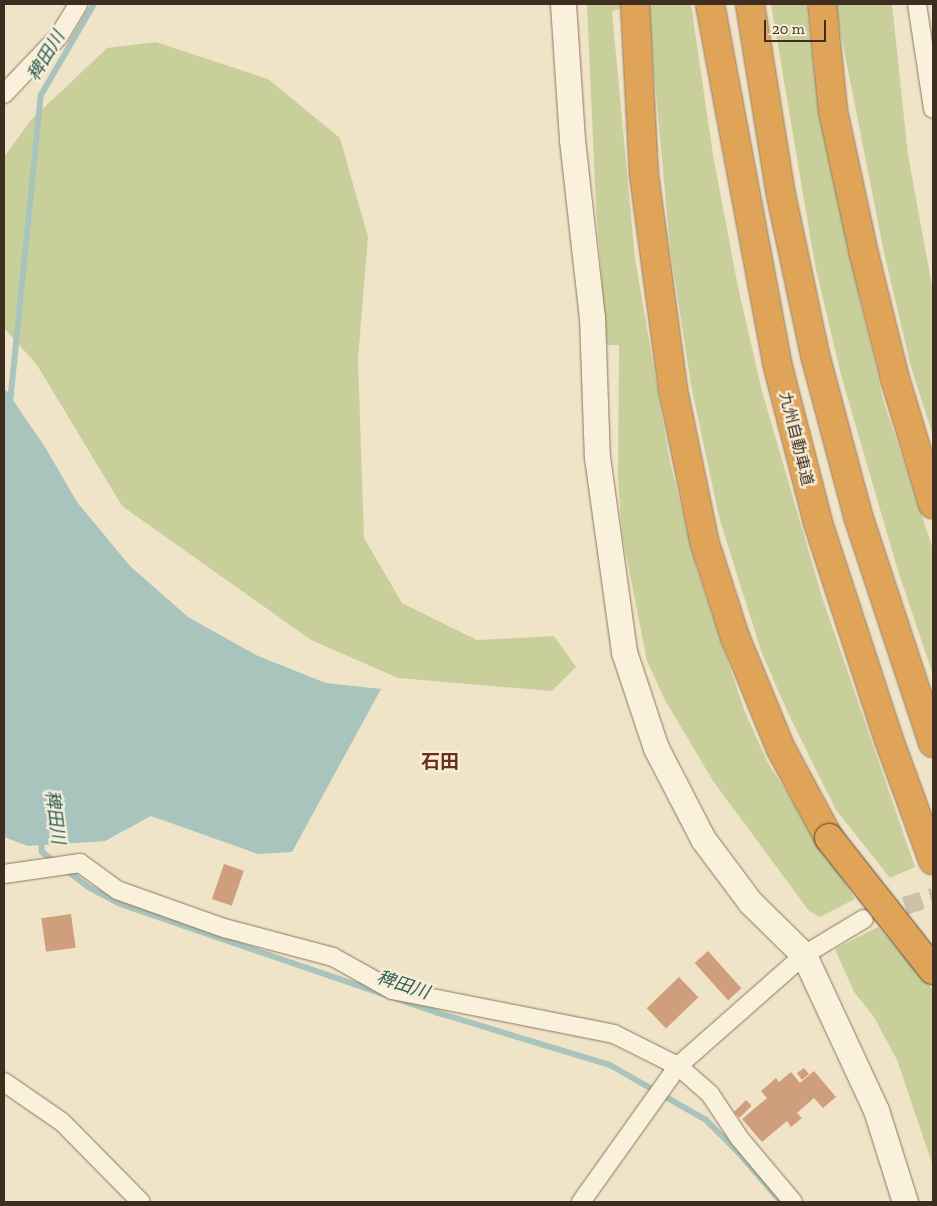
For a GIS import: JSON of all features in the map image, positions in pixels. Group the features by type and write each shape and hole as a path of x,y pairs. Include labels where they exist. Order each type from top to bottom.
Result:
{"highway":[{"path":"635,4 644,175 673,390 705,544 735,637 781,749 829,838 933,970"},
{"name":"九州自動車道","path":"710,4 777,363 818,523 889,740 933,860"},
{"path":"750,4 781,194 815,355 861,525 933,743"},
{"path":"822,4 833,111 864,254 898,388 933,504"}],"street":[{"path":"4,94 59,36 78,4"},
{"path":"563,4 572,140 592,317 597,457 624,652 656,748 698,830 750,902 804,955 876,1110 905,1202"},
{"path":"917,4 933,109"},
{"path":"4,874 80,862 117,890 224,928 333,957 392,990 614,1034 678,1066 710,1094 740,1139 792,1202"},
{"path":"581,1202 678,1066 804,955 864,919"},
{"path":"4,1082 62,1122 141,1202"}],"green space":[{"path":"587,4 624,4 624,8 612,11 635,258 670,462 697,570 745,712 768,763 855,899 820,917 809,911 713,781 665,700 647,661 622,534 618,479 619,345 607,345 596,208"},
{"path":"648,4 691,4 713,155 738,287 762,391 822,597 915,867 890,878 836,810 788,713 761,651 719,517 691,385 670,248"},
{"path":"771,4 806,4 815,77 859,297 884,403 933,549 933,675 898,571 841,375 815,265"},
{"path":"835,4 892,4 908,155 933,291 933,436 911,367 884,253"},
{"path":"156,42 268,79 340,138 368,237 358,359 364,538 402,603 477,640 554,636 576,667 552,691 398,678 311,640 122,506 37,365 4,328 4,157 31,120 107,48"},
{"path":"878,927 933,990 933,1166 897,1060 874,1017 854,992 835,949"}],"water":[{"path":"6,390 45,447 77,502 130,566 188,617 258,656 326,683 381,689 292,852 258,854 151,816 105,841 28,846 4,837 4,391"}],"building":[{"path":"224,864 244,871 232,906 212,899"},
{"path":"71,914 76,948 46,952 41,918"},
{"path":"708,951 741,988 728,1000 695,963"},
{"path":"679,977 698,997 666,1028 647,1008"},
{"path":"804,1068 809,1074 802,1080 797,1073"},
{"path":"814,1071 836,1097 823,1108 814,1098 797,1113 802,1118 791,1127 787,1121 762,1142 742,1119 767,1098 761,1091 776,1078 779,1082 791,1072 800,1083"},
{"path":"746,1100 752,1106 740,1118 734,1112"}],"waterway":[{"name":"稗田川","path":"10,403 41,95 94,4"},
{"name":"稗田川","path":"41,839 42,852 90,888 120,904 442,1014 610,1065 706,1120 738,1152 781,1202"}],"tunnel":[{"path":"879,914 933,897"}],"district":[{"name":"石田","path":"440,762"}]}
